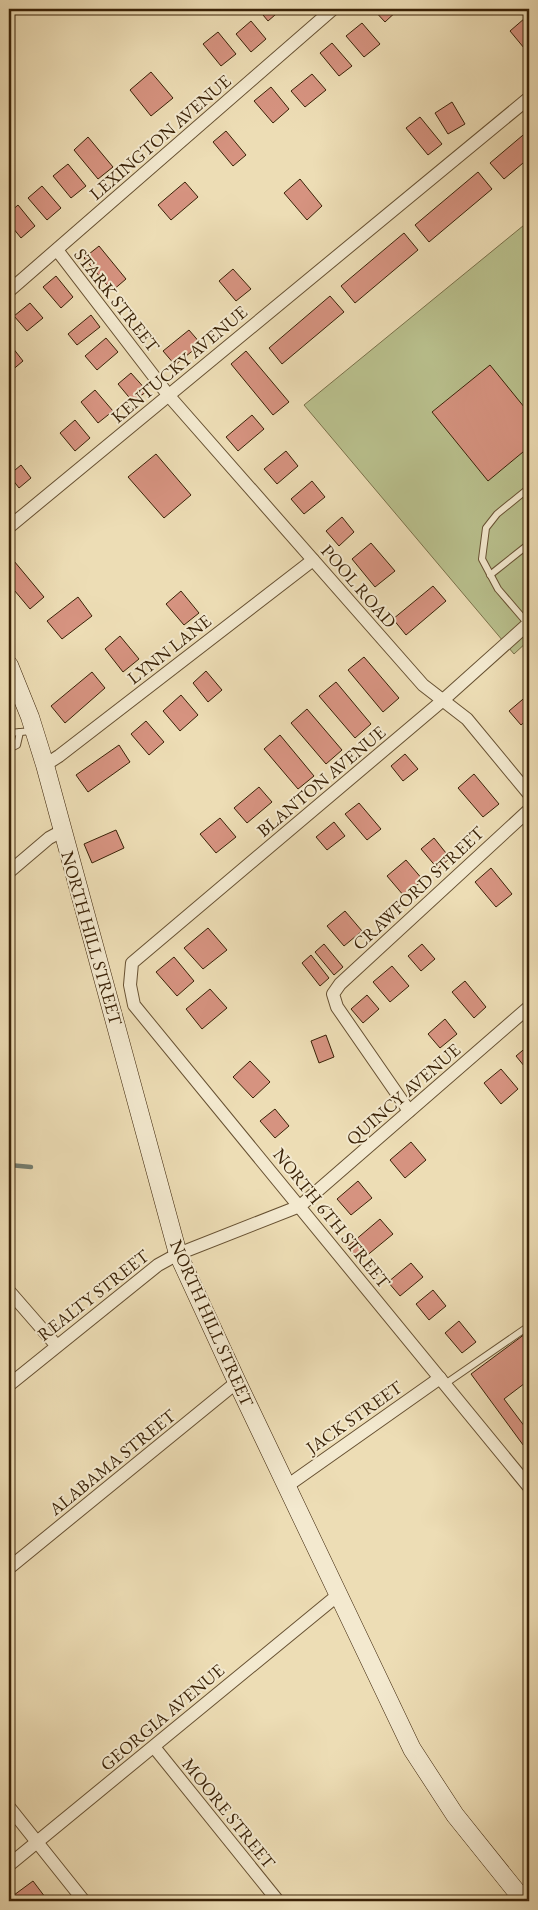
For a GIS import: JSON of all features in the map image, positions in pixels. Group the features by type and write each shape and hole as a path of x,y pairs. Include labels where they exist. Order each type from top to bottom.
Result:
{"street":[{"name":"LEXINGTON AVENUE","path":"9,291 333,9"},
{"name":"KENTUCKY AVENUE","path":"9,525 169,396 529,98"},
{"name":"STARK STREET","path":"57,250 169,396"},
{"name":"POOL ROAD","path":"169,396 423,685 466,719 529,794"},
{"name":"LYNN LANE","path":"45,765 313,560"},
{"name":"BLANTON AVENUE","path":"132,963 442,701 529,624"},
{"name":"NORTH HILL STREET","path":"9,665 27,732 45,765 178,1254 236,1382 412,1750 456,1815 524,1901"},
{"name":"CRAWFORD STREET","path":"409,1112 337,1007 333,994 340,984 529,810"},
{"path":"9,872 49,838 62,831"},
{"name":"NORTH 6TH STREET","path":"132,963 130,985 134,1005 529,1487"},
{"name":"QUINCY AVENUE","path":"178,1254 300,1206 529,1009"},
{"name":"REALTY STREET","path":"9,1385 56,1345 158,1265 178,1254"},
{"path":"9,1290 56,1345"},
{"name":"JACK STREET","path":"287,1486 443,1381"},
{"name":"ALABAMA STREET","path":"9,1568 236,1382"},
{"name":"GEORGIA AVENUE","path":"9,1865 338,1595"},
{"name":"MOORE STREET","path":"154,1747 278,1901"},
{"path":"9,1807 84,1901"}],"lane":[{"path":"529,488 498,514 486,528 482,559 498,589 529,624"},
{"path":"490,575 529,544"},
{"path":"9,733 27,732"},
{"path":"9,749 17,745 27,732"},
{"path":"443,1381 529,1326"}],"green space":[{"path":"529,221 529,640 514,654 304,405"}],"building":[{"path":"258,9 282,9 268,21"},
{"path":"373,9 399,9 385,22"},
{"path":"525,18 529,22 529,54 510,31"},
{"path":"251,21 266,39 251,52 236,34"},
{"path":"362,23 380,44 364,57 346,36"},
{"path":"218,32 236,54 221,66 203,44"},
{"path":"332,43 352,66 339,76 320,53"},
{"path":"151,72 173,98 151,116 130,90"},
{"path":"312,74 326,90 305,107 291,91"},
{"path":"271,87 289,109 273,123 254,101"},
{"path":"452,102 465,124 448,134 435,113"},
{"path":"420,117 442,144 428,155 406,128"},
{"path":"529,130 529,158 504,179 490,163"},
{"path":"226,131 246,155 233,166 213,142"},
{"path":"88,137 113,167 98,179 74,150"},
{"path":"68,164 86,186 71,198 53,176"},
{"path":"478,172 492,189 429,242 415,225"},
{"path":"300,179 322,206 307,220 284,193"},
{"path":"185,182 198,197 171,220 158,205"},
{"path":"42,186 61,208 47,220 28,198"},
{"path":"18,205 35,226 21,238 9,223 9,213"},
{"path":"404,233 418,250 355,303 341,286"},
{"path":"99,246 126,279 112,291 84,258"},
{"path":"233,269 251,289 236,301 219,281"},
{"path":"56,276 73,297 61,308 43,287"},
{"path":"330,296 344,312 282,364 269,348"},
{"path":"30,303 43,318 27,331 14,316"},
{"path":"91,315 100,327 77,345 68,334"},
{"path":"189,330 201,344 175,365 163,351"},
{"path":"106,338 118,352 97,370 85,356"},
{"path":"9,343 23,361 10,372 9,370"},
{"path":"246,351 289,402 273,415 231,364"},
{"path":"490,365 529,413 529,447 488,481 432,412"},
{"path":"131,373 147,391 133,402 118,384"},
{"path":"95,390 113,411 98,423 81,402"},
{"path":"252,415 264,429 238,451 226,437"},
{"path":"75,420 90,438 75,451 60,433"},
{"path":"286,451 298,466 277,484 264,469"},
{"path":"156,454 191,495 164,518 128,477"},
{"path":"21,465 31,478 19,488 9,475"},
{"path":"312,481 325,497 304,514 291,499"},
{"path":"342,517 354,532 339,546 326,531"},
{"path":"371,543 395,571 375,587 352,559"},
{"path":"14,561 44,597 30,609 9,584 9,565"},
{"path":"433,586 446,601 406,635 393,619"},
{"path":"181,591 199,613 184,625 166,604"},
{"path":"78,597 92,616 62,639 47,621"},
{"path":"120,636 139,659 123,672 105,649"},
{"path":"364,657 399,698 383,712 348,670"},
{"path":"206,671 222,690 208,702 193,683"},
{"path":"92,672 105,688 65,723 51,706"},
{"path":"336,682 371,724 355,738 319,696"},
{"path":"529,694 529,718 521,725 509,711"},
{"path":"181,695 198,715 180,731 163,711"},
{"path":"307,709 342,750 326,764 291,723"},
{"path":"146,721 164,742 149,755 131,734"},
{"path":"280,735 314,776 298,789 264,749"},
{"path":"119,745 130,762 88,792 76,775"},
{"path":"405,754 418,769 403,781 391,766"},
{"path":"474,774 499,804 483,817 458,788"},
{"path":"259,787 272,802 247,823 234,808"},
{"path":"359,803 381,829 367,840 345,814"},
{"path":"220,818 236,837 216,853 200,834"},
{"path":"334,822 345,836 327,850 316,837"},
{"path":"116,830 124,848 92,863 84,844"},
{"path":"434,838 450,858 438,869 421,849"},
{"path":"406,860 423,880 404,896 387,876"},
{"path":"491,868 512,894 496,907 475,882"},
{"path":"345,911 362,931 344,946 327,926"},
{"path":"208,928 227,950 203,969 184,948"},
{"path":"324,944 343,967 334,975 315,952"},
{"path":"422,944 435,959 421,971 408,956"},
{"path":"311,955 329,978 320,986 302,963"},
{"path":"174,957 194,981 177,996 156,972"},
{"path":"392,966 409,986 390,1002 373,982"},
{"path":"465,981 486,1007 474,1018 452,992"},
{"path":"210,989 227,1008 202,1029 186,1009"},
{"path":"367,995 379,1009 363,1023 351,1009"},
{"path":"445,1019 457,1034 440,1048 428,1034"},
{"path":"326,1035 334,1057 319,1063 311,1041"},
{"path":"529,1045 529,1072 516,1056"},
{"path":"250,1061 270,1082 253,1098 233,1077"},
{"path":"501,1069 518,1089 501,1104 484,1083"},
{"path":"275,1109 289,1126 275,1138 260,1121"},
{"path":"411,1142 426,1160 405,1178 390,1160"},
{"path":"358,1181 372,1198 351,1215 337,1199"},
{"path":"380,1219 393,1234 359,1262 347,1247"},
{"path":"411,1263 423,1277 400,1296 388,1282"},
{"path":"433,1290 446,1306 429,1320 416,1304"},
{"path":"459,1321 476,1342 462,1353 445,1333"},
{"path":"529,1331 529,1380 504,1399 529,1430 529,1453 471,1374"},
{"path":"33,1881 48,1901 12,1901 10,1898"}],"waterway":[{"path":"9,1165 31,1167"}]}
